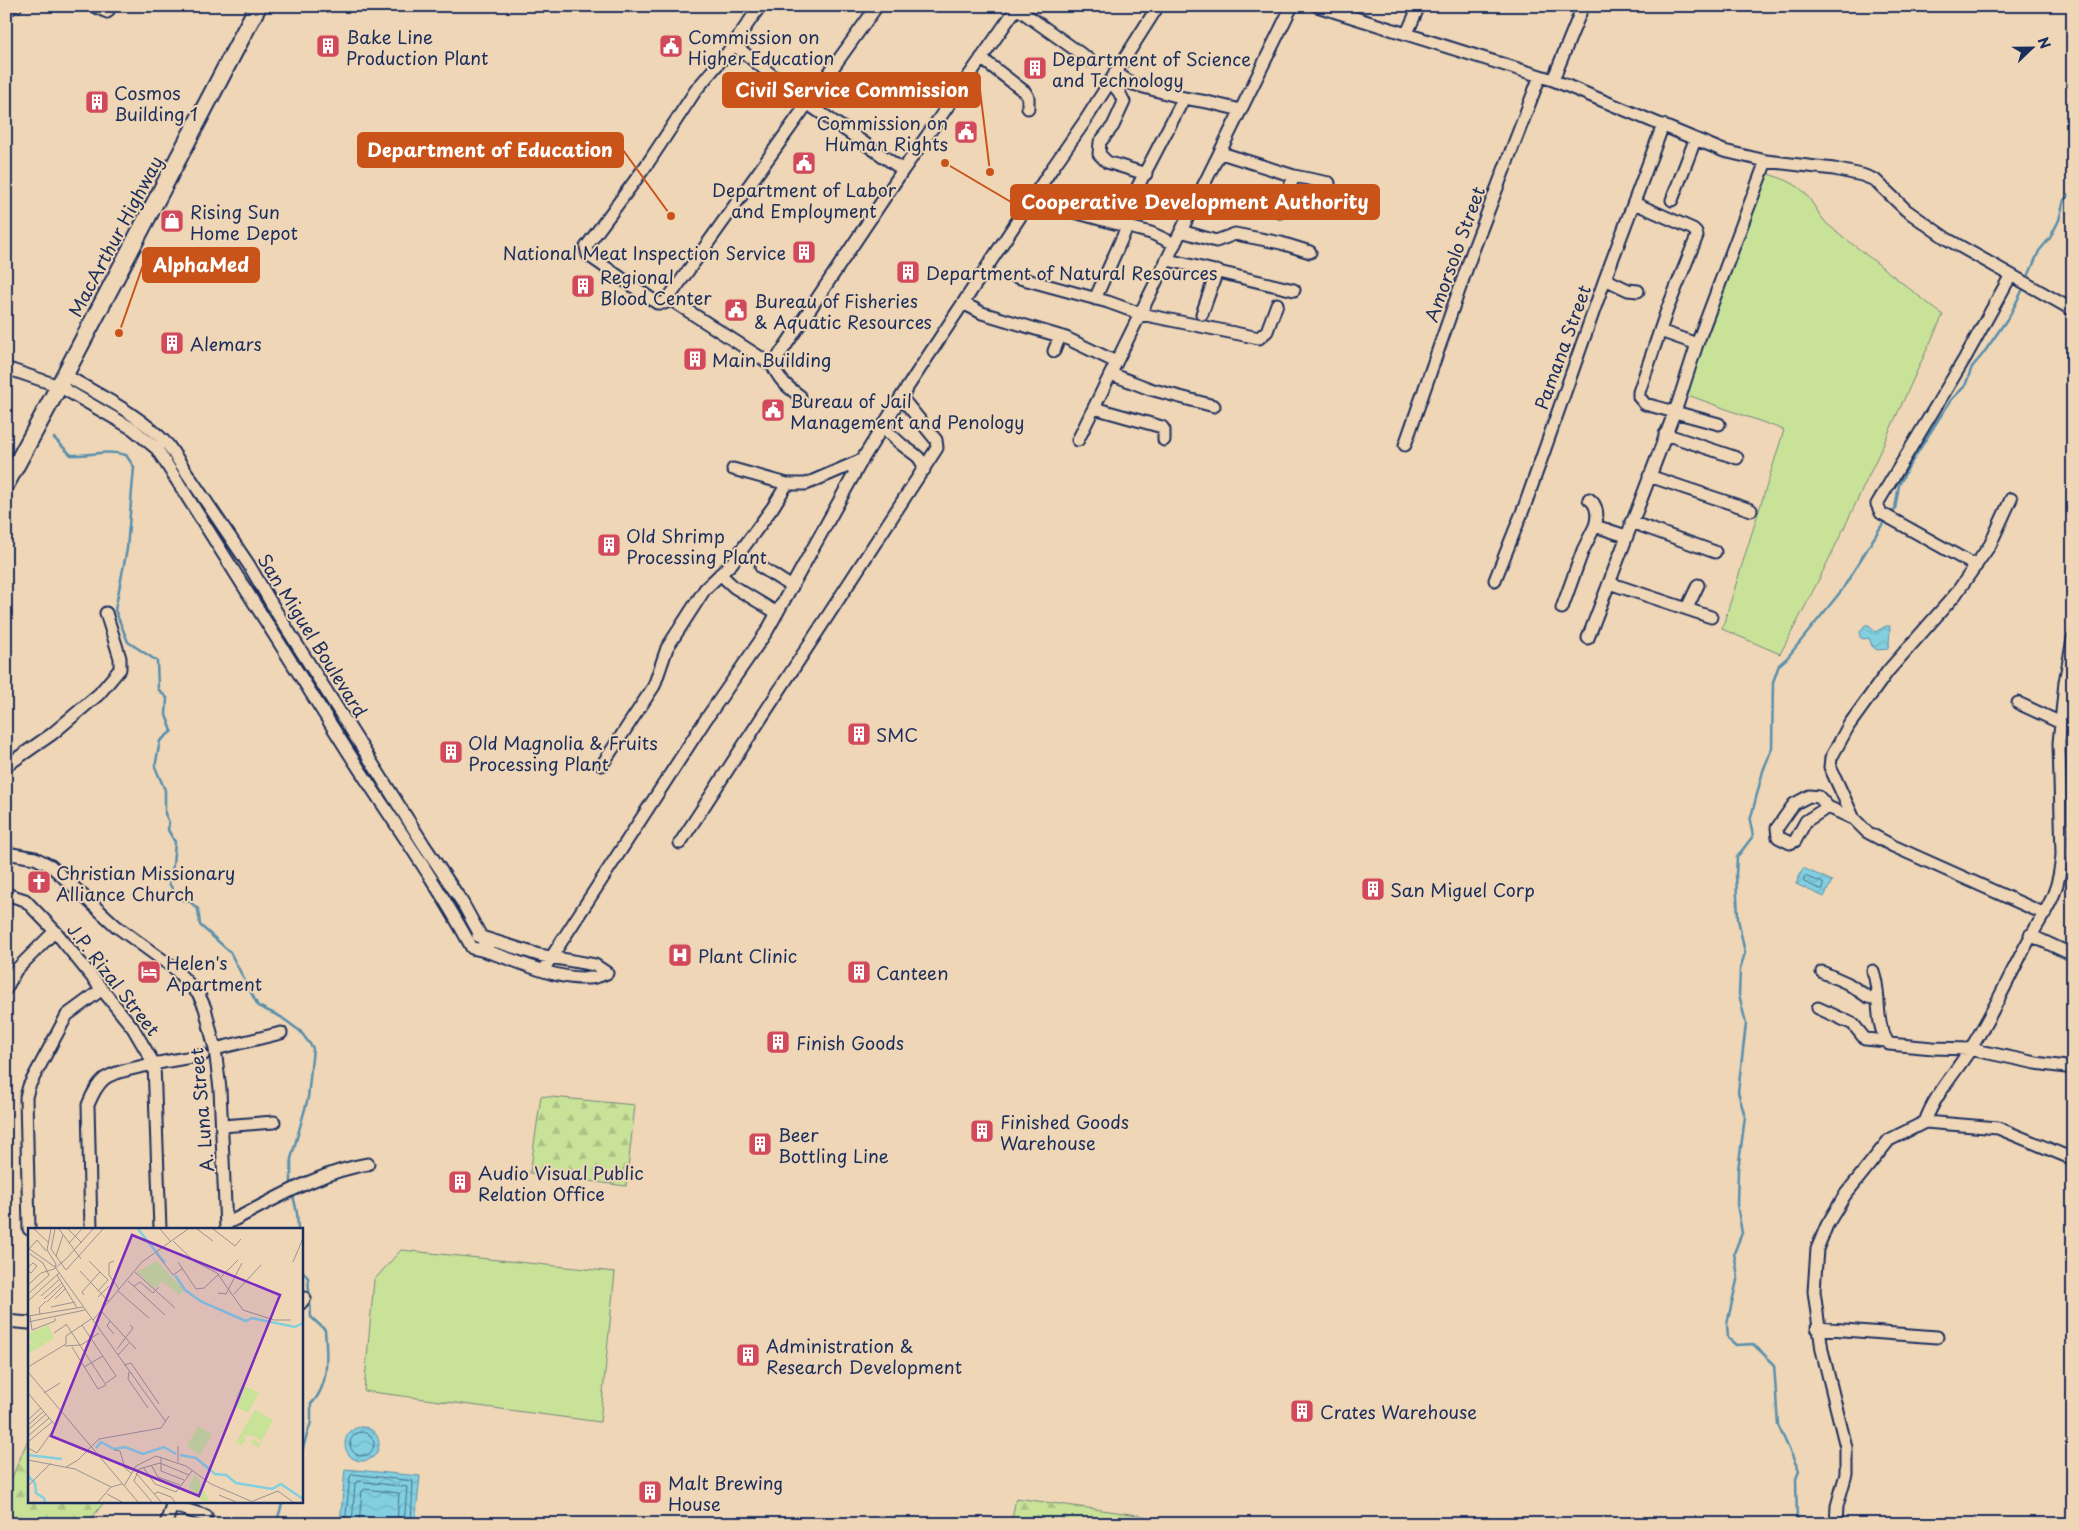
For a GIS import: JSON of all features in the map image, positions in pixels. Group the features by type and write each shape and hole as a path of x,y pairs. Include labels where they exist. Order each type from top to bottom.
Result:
{"highway":[{"name":"MacArthur Highway","path":"6,484 62,381 258,6"}],"street":[{"path":"6,10 16,6"},
{"path":"94,6 109,9"},
{"path":"760,6 733,44 696,90 648,163 586,247 586,251 588,255 662,300 772,363 776,375 787,387 800,396"},
{"path":"662,300 808,104 877,6"},
{"path":"543,970 777,613 862,460 901,397 1158,6"},
{"path":"1078,440 1292,6"},
{"path":"1317,6 1553,80 1724,151 1766,161 1834,169 1874,180 1887,190 1906,210 1947,239 2073,310"},
{"path":"1406,33 1419,6"},
{"path":"1553,80 1583,6"},
{"path":"772,363 774,363 903,170 1016,7 1091,61"},
{"path":"733,44 808,104 903,170"},
{"path":"981,58 1025,92 1028,97 1028,108"},
{"name":"Amorsolo Street","path":"1405,445 1472,253 1540,76"},
{"path":"1113,77 1184,98 1241,110"},
{"path":"1113,77 1124,102 1113,126 1100,142 1099,154 1107,162 1146,174"},
{"path":"1136,190 1184,98"},
{"name":"Pamana Street","path":"1495,580 1525,505 1605,279 1663,126"},
{"path":"1672,200 1695,140"},
{"path":"1221,153 1294,176 1329,183"},
{"path":"1588,638 1766,161"},
{"path":"1280,212 1294,176"},
{"path":"1634,203 1696,232 1697,236 1660,331 1639,392 1639,397 1645,404 1719,424"},
{"path":"1074,212 1098,217 1150,233 1175,244"},
{"path":"1095,299 1127,227"},
{"path":"1181,231 1216,241 1236,234 1280,243 1310,252"},
{"path":"1168,260 1294,290"},
{"path":"1202,314 1217,271"},
{"path":"1976,566 1886,516 1877,504 1880,496 2014,276"},
{"path":"1016,277 1141,314 1259,338 1268,331 1277,304"},
{"path":"1605,279 1628,290 1638,292"},
{"path":"963,303 982,313 1060,336 1116,362"},
{"path":"1660,331 1697,344"},
{"path":"1054,351 1060,336"},
{"path":"6,368 62,381"},
{"path":"1111,374 1150,389 1214,406"},
{"name":"San Miguel Boulevard","path":"62,381 125,409 158,434 176,457 249,565 424,845 462,902 489,952"},
{"name":"San Miguel Boulevard","path":"62,381 144,436 157,449 368,782 415,851 472,948 489,952"},
{"path":"680,843 937,448 936,440 901,397"},
{"path":"1094,408 1162,427 1164,430 1164,440"},
{"path":"883,427 902,445 917,455 922,462 924,470"},
{"path":"1665,434 1737,458"},
{"path":"733,469 787,484 806,484 862,460"},
{"path":"1649,476 1751,510"},
{"path":"602,765 654,686 667,648 705,588 732,563 773,507 787,484"},
{"path":"1562,608 1583,550 1595,526 1596,506 1589,499"},
{"path":"2011,499 1995,537 1976,566 1955,595 1888,672 1850,725 1831,758 1830,767 1854,819 1866,832 2045,914"},
{"path":"206,526 216,518"},
{"path":"1632,522 1715,552"},
{"path":"1595,526 1626,536"},
{"path":"237,575 249,565"},
{"path":"761,567 792,587"},
{"path":"720,574 734,587 777,613"},
{"path":"1609,583 1711,617"},
{"path":"1687,608 1698,585"},
{"path":"6,766 52,734 99,694 120,669 120,658 106,613"},
{"path":"1925,1122 1931,1106 1970,1049 2030,935 2045,914 2056,893 2061,870 2059,743 2066,672 2073,639"},
{"path":"2018,704 2061,723"},
{"path":"368,782 381,776"},
{"path":"1828,807 1806,821 1795,841 1790,843 1778,836 1777,828 1794,804 1809,796 1819,797 1828,807 1854,819"},
{"name":"A. Luna Street","path":"6,853 35,858 51,866 116,926 175,969 199,995 205,1008 215,1049 222,1126 226,1226"},
{"name":"J.P. Rizal Street","path":"6,894 25,900 55,931 133,1028 154,1064 160,1228"},
{"path":"6,988 16,970 55,931"},
{"path":"464,934 481,936 552,958 595,965 607,973 590,978 556,975 489,952"},
{"path":"2030,935 2073,955"},
{"path":"1873,971 1878,999 1879,1022 1887,1041 1891,1045 1970,1049 2036,1063 2073,1068"},
{"path":"1822,972 1847,982 1868,997 1878,999"},
{"path":"29,1228 26,1097 29,1086 67,1015 101,990"},
{"path":"1818,1008 1854,1024 1865,1039 1887,1041"},
{"path":"215,1049 281,1033"},
{"path":"92,1228 88,1105 96,1088 106,1077 154,1064 203,1056"},
{"path":"222,1126 274,1122"},
{"path":"1836,1524 1838,1506 1846,1474 1846,1447 1817,1328 1814,1291 1817,1249 1826,1225 1844,1195 1889,1140 1899,1133 1925,1122 1998,1128 2073,1159"},
{"path":"226,1226 301,1187 344,1168 368,1164"},
{"path":"6,1321 28,1323"},
{"path":"1817,1328 1938,1337"},
{"path":"169,1523 173,1503 206,1516"}],"green space":[{"path":"1768,174 1787,181 1800,189 1827,224 1943,315 1844,528 1780,654 1722,629 1784,430 1685,394"},
{"path":"541,1096 635,1105 626,1186 530,1173"},
{"path":"401,1250 615,1272 600,1422 364,1391 374,1280"},
{"path":"28,1439 28,1502 104,1502 87,1524 6,1524 6,1492"},
{"path":"1016,1498 1145,1516 1144,1524 1011,1524"}],"water":[{"path":"1865,625 1869,625 1875,632 1890,626 1887,649 1877,650 1872,646 1869,638 1863,639 1860,637 1860,632"},
{"path":"1803,868 1832,881 1824,897 1796,884"},
{"path":"362,1427 374,1432 379,1444 374,1456 362,1461 350,1456 345,1444 350,1432"},
{"path":"345,1469 420,1476 415,1524 340,1524"}],"waterway":[{"path":"2027,279 2039,251 2050,238 2059,220 2064,200 2073,191"},
{"path":"1891,514 1895,509 1899,485 1909,466 1952,399 1965,386 1972,367 2010,315 2024,287"},
{"path":"54,438 71,455 118,453 126,455 134,467 127,549 115,610 128,642 157,661 158,689 167,698 166,715 172,731 160,741 155,767 165,790 165,814 169,822 168,830 175,842 169,883 178,899 189,901 198,909 200,925 230,952 258,1006 281,1017 300,1031 313,1048 308,1098 291,1159 291,1187"},
{"path":"1797,1524 1796,1479 1799,1471 1778,1425 1774,1364 1753,1344 1736,1345 1728,1338 1727,1324 1738,1276 1734,1253 1742,1233 1737,1204 1738,1170 1745,1117 1738,1092 1746,1024 1739,994 1740,969 1745,953 1738,919 1737,857 1753,836 1750,821 1763,771 1772,748 1773,682 1779,665 1787,658 1842,590 1885,520"},
{"path":"293,1195 298,1228"},
{"path":"302,1270 308,1278 311,1317 325,1330 326,1359 324,1379 317,1397 311,1404 311,1422 302,1451"},
{"path":"276,1524 283,1502"}],"place":[{"name":"Bake Line Production Plant","path":"328,46"},
{"name":"Commission on Higher Education","path":"671,46"},
{"name":"Department of Science and Technology","path":"1035,68"},
{"name":"Cosmos Building 1","path":"97,102"},
{"name":"Commission on Human Rights","path":"966,132"},
{"name":"Department of Labor and Employment","path":"804,163"},
{"name":"Cooperative Development Authority","path":"945,163"},
{"name":"Civil Service Commission","path":"990,172"},
{"name":"Department of Education","path":"671,216"},
{"name":"Rising Sun Home Depot","path":"172,221"},
{"name":"National Meat Inspection Service","path":"804,252"},
{"name":"Department of Natural Resources","path":"908,272"},
{"name":"Regional Blood Center","path":"583,286"},
{"name":"Bureau of Fisheries & Aquatic Resources","path":"736,310"},
{"name":"AlphaMed","path":"119,333"},
{"name":"Alemars","path":"172,343"},
{"name":"Main Building","path":"695,359"},
{"name":"Bureau of Jail Management and Penology","path":"773,410"},
{"name":"Old Shrimp Processing Plant","path":"609,545"},
{"name":"SMC","path":"859,734"},
{"name":"Old Magnolia & Fruits Processing Plant","path":"451,752"},
{"name":"Christian Missionary Alliance Church","path":"39,882"},
{"name":"San Miguel Corp","path":"1373,889"},
{"name":"Plant Clinic","path":"680,955"},
{"name":"Helen's Apartment","path":"149,972"},
{"name":"Canteen","path":"859,972"},
{"name":"Finish Goods","path":"778,1042"},
{"name":"Finished Goods Warehouse","path":"982,1131"},
{"name":"Beer Bottling Line","path":"760,1144"},
{"name":"Audio Visual Public Relation Office","path":"460,1182"},
{"name":"Administration & Research Development","path":"748,1355"},
{"name":"Crates Warehouse","path":"1302,1411"},
{"name":"Malt Brewing House","path":"650,1492"}]}
